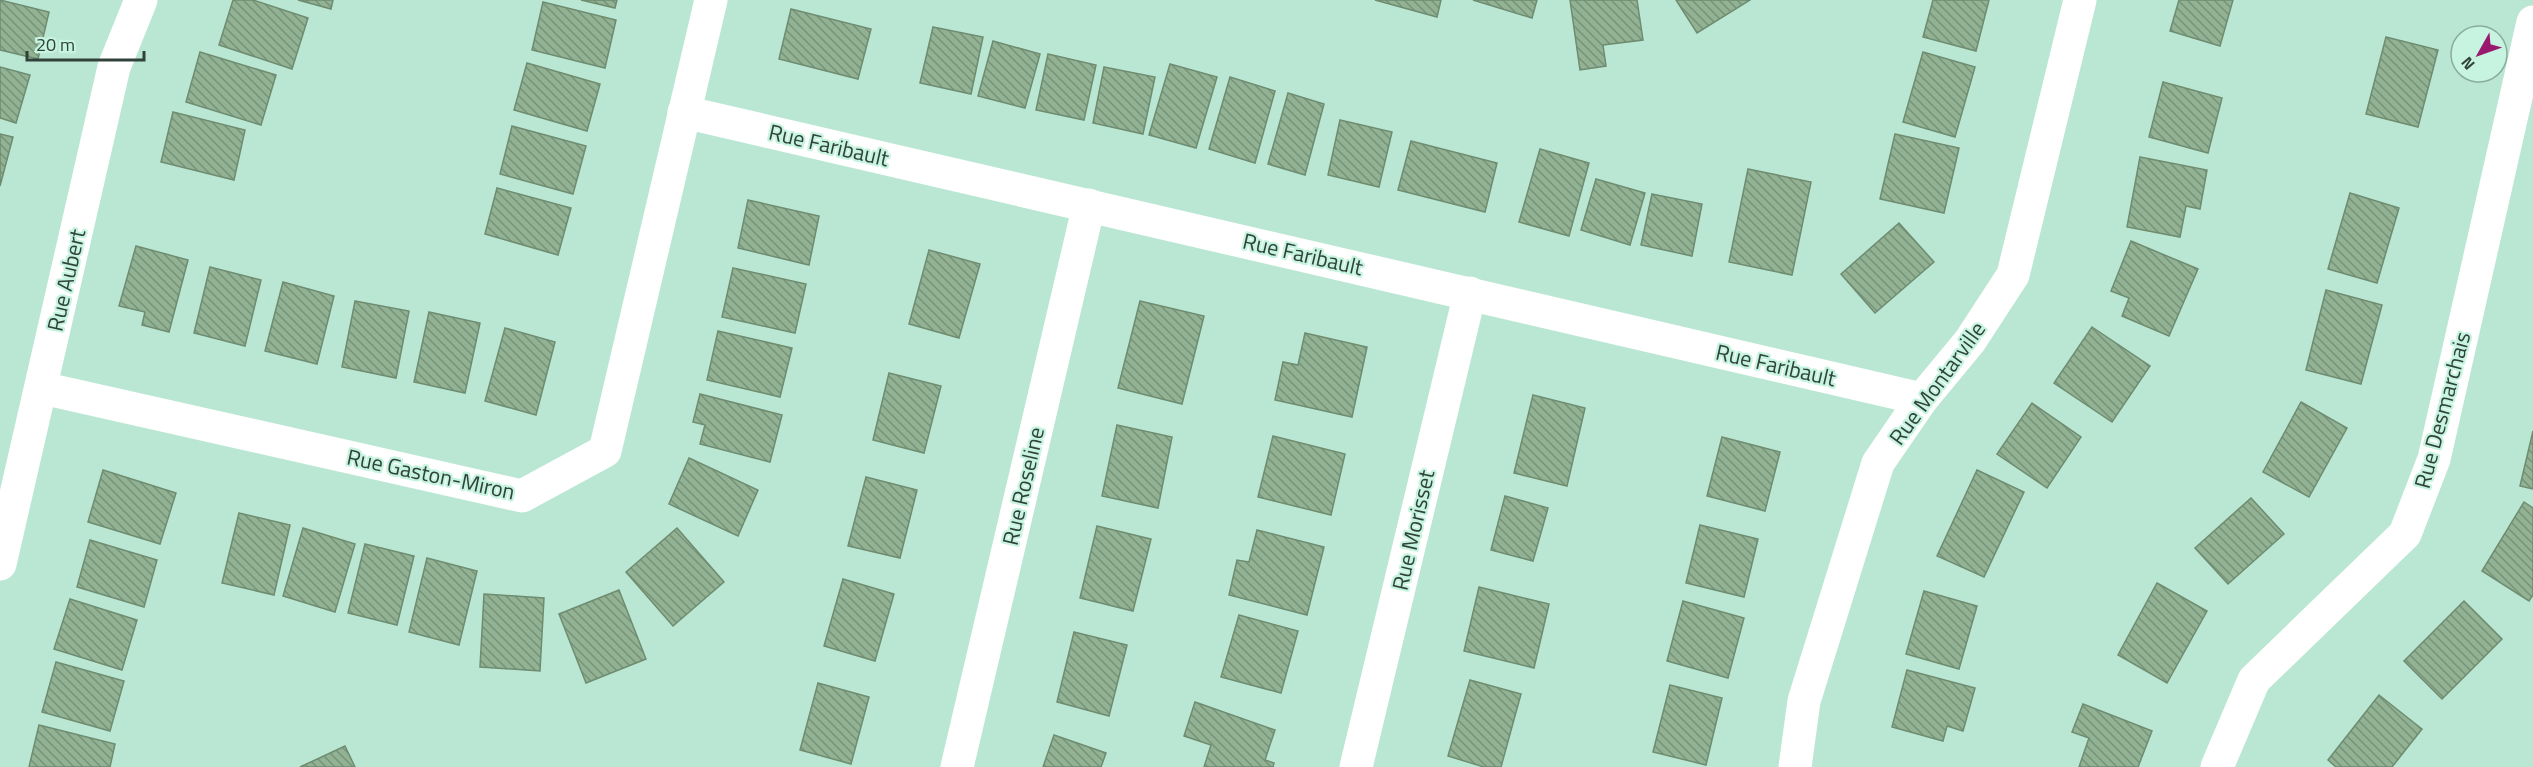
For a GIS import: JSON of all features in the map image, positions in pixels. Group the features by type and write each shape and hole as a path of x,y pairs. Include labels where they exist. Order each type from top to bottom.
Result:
{"street":[{"name":"Rue Aubert","path":"0,564 114,67 141,0"},
{"name":"Rue Gaston-Miron","path":"42,388 522,496 605,451 711,0"},
{"name":"Rue Montarville","path":"1794,767 1804,701 1878,464 1922,399 1970,340 2013,275 2080,0"},
{"name":"Rue Desmarchais","path":"2217,767 2254,680 2405,534 2434,459 2533,21"},
{"name":"Rue Faribault","path":"684,112 1922,399"},
{"name":"Rue Roseline","path":"957,767 1089,205"},
{"name":"Rue Morisset","path":"1356,767 1470,293"}],"building":[{"path":"0,0 49,12 38,59 0,50"},
{"path":"233,0 253,0 308,18 292,69 219,45"},
{"path":"298,0 333,0 331,9"},
{"path":"581,0 617,0 615,8"},
{"path":"1375,0 1441,0 1437,17"},
{"path":"1473,0 1537,0 1532,18"},
{"path":"1570,0 1637,0 1643,40 1603,45 1606,66 1580,70"},
{"path":"1676,0 1750,0 1697,33"},
{"path":"1933,0 1989,0 1976,51 1923,37"},
{"path":"2179,0 2233,0 2220,46 2170,31"},
{"path":"543,2 616,20 605,68 532,50"},
{"path":"791,9 871,29 858,79 779,59"},
{"path":"933,27 983,37 971,94 920,83"},
{"path":"2386,37 2438,50 2418,127 2366,114"},
{"path":"993,41 1040,54 1025,108 978,96"},
{"path":"200,52 276,75 261,125 186,102"},
{"path":"1923,52 1975,67 1955,137 1903,122"},
{"path":"1048,54 1096,65 1084,120 1036,110"},
{"path":"527,63 600,84 587,131 514,110"},
{"path":"1170,64 1217,77 1196,148 1149,135"},
{"path":"0,67 30,75 16,123 0,118"},
{"path":"1104,67 1155,77 1143,134 1093,123"},
{"path":"1230,77 1275,91 1255,163 1209,149"},
{"path":"2163,82 2222,98 2208,153 2149,137"},
{"path":"1288,93 1324,104 1305,175 1268,164"},
{"path":"173,112 245,130 234,180 161,162"},
{"path":"1340,120 1392,132 1379,187 1328,175"},
{"path":"512,126 586,146 573,194 500,174"},
{"path":"0,134 13,137 0,186"},
{"path":"1895,134 1959,148 1944,213 1880,199"},
{"path":"1411,141 1497,163 1485,212 1398,190"},
{"path":"1540,149 1589,163 1569,236 1519,222"},
{"path":"2140,157 2207,170 2200,209 2186,206 2180,237 2127,227"},
{"path":"1748,169 1811,182 1792,275 1729,262"},
{"path":"1596,179 1645,193 1630,245 1581,230"},
{"path":"497,188 571,208 558,255 485,234"},
{"path":"2350,193 2399,208 2377,283 2328,269"},
{"path":"1652,194 1702,204 1692,256 1641,245"},
{"path":"748,200 819,216 809,265 738,248"},
{"path":"1899,223 1934,262 1875,313 1841,274"},
{"path":"2131,241 2198,269 2169,336 2122,316 2129,298 2111,291"},
{"path":"136,246 188,260 169,332 142,325 145,312 119,306"},
{"path":"929,250 980,264 959,338 909,324"},
{"path":"210,267 261,280 245,346 194,333"},
{"path":"733,268 806,284 795,333 722,317"},
{"path":"283,282 334,296 317,364 265,351"},
{"path":"2326,290 2382,305 2361,384 2306,370"},
{"path":"355,301 409,311 396,378 342,367"},
{"path":"1140,301 1204,316 1182,404 1118,388"},
{"path":"429,312 480,323 465,393 414,382"},
{"path":"2092,327 2150,366 2112,422 2054,383"},
{"path":"505,328 555,342 536,415 485,401"},
{"path":"718,331 792,348 780,397 707,380"},
{"path":"1305,333 1367,347 1352,417 1275,400 1283,362 1298,365"},
{"path":"889,373 941,386 924,453 873,440"},
{"path":"700,394 782,415 770,462 700,444 705,425 693,422"},
{"path":"1533,395 1585,408 1567,486 1514,473"},
{"path":"2301,402 2347,428 2309,497 2263,472"},
{"path":"2032,403 2081,437 2047,488 1997,454"},
{"path":"1117,425 1172,437 1158,508 1102,496"},
{"path":"2533,431 2533,489 2520,486"},
{"path":"1273,436 1345,454 1331,515 1258,497"},
{"path":"1722,437 1780,452 1765,511 1707,496"},
{"path":"689,458 758,490 738,536 669,504"},
{"path":"103,470 176,493 160,544 88,522"},
{"path":"1977,470 2024,492 1984,577 1937,556"},
{"path":"866,477 917,490 900,558 848,546"},
{"path":"1505,496 1548,508 1533,561 1491,550"},
{"path":"2251,498 2284,534 2228,584 2195,548"},
{"path":"2524,502 2533,508 2533,595 2529,601 2482,571"},
{"path":"239,513 290,525 274,595 222,583"},
{"path":"1700,525 1758,539 1744,597 1686,583"},
{"path":"1097,526 1151,539 1133,611 1080,598"},
{"path":"303,528 355,544 335,612 283,596"},
{"path":"677,528 724,582 673,626 626,572"},
{"path":"1257,530 1324,547 1307,615 1229,595 1237,560 1249,562"},
{"path":"90,540 157,560 144,607 77,587"},
{"path":"365,544 414,556 397,625 348,613"},
{"path":"427,558 477,571 459,645 409,632"},
{"path":"843,579 894,594 875,661 824,646"},
{"path":"2157,583 2207,611 2167,683 2118,655"},
{"path":"1479,587 1549,604 1534,668 1464,651"},
{"path":"619,590 646,659 586,683 559,614"},
{"path":"1924,591 1977,606 1959,669 1906,654"},
{"path":"484,594 544,598 540,671 480,667"},
{"path":"70,599 137,620 122,670 54,649"},
{"path":"1683,601 1744,618 1728,678 1667,661"},
{"path":"2464,601 2502,639 2442,699 2404,661"},
{"path":"1239,615 1298,631 1281,693 1221,677"},
{"path":"1074,632 1127,645 1109,716 1057,702"},
{"path":"56,662 124,681 110,731 42,712"},
{"path":"1907,670 1975,688 1963,731 1947,726 1943,741 1892,727"},
{"path":"1470,680 1521,694 1501,767 1484,767 1448,756"},
{"path":"818,683 869,697 851,764 800,750"},
{"path":"1670,685 1722,698 1706,765 1653,752"},
{"path":"2379,695 2422,729 2392,767 2336,767 2328,760"},
{"path":"1195,702 1275,730 1265,760 1274,763 1273,767 1204,767 1211,745 1184,736"},
{"path":"2083,704 2152,731 2138,767 2079,767 2089,738 2072,732"},
{"path":"39,725 115,744 110,767 29,767"},
{"path":"1054,735 1106,753 1101,767 1043,767"},
{"path":"345,746 355,767 300,767"}]}
